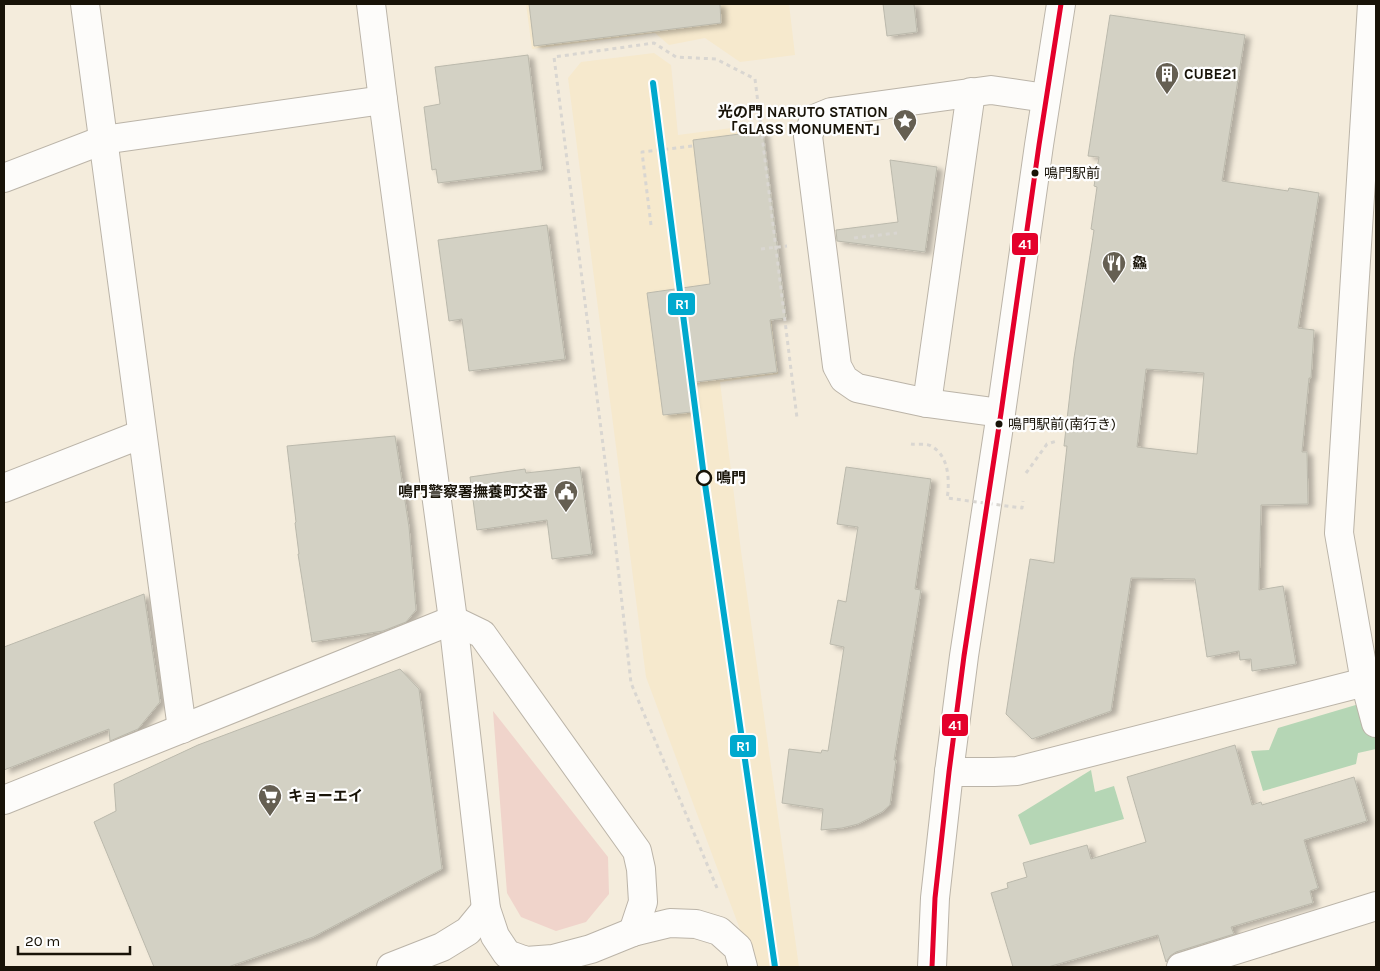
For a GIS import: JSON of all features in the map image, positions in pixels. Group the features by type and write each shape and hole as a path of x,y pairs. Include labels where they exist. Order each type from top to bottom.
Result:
{"main road":[{"path":"85,4 182,728"},
{"path":"372,4 383,100 453,620 486,909 495,936 508,954 526,961 553,959 591,949"},
{"path":"932,967 935,898 964,656 1061,4"},
{"path":"1372,4 1339,533 1367,689 1376,723"},
{"path":"1001,413 927,403 857,388 844,379 837,366 808,136 814,120 831,112 991,90 1046,98"},
{"path":"927,403 971,92"},
{"path":"4,178 103,140 383,100"},
{"path":"4,488 142,434"},
{"path":"4,800 453,620 482,634 637,851 641,869 643,902 633,932"},
{"path":"949,772 1017,771 1367,689"},
{"path":"1182,967 1376,906"},
{"path":"391,967 442,947 462,935 468,931 486,909"},
{"path":"547,967 633,932 670,923 696,924 720,930 738,948 743,967"}],"path":[{"path":"717,888 631,683 614,532 554,57 654,43 676,57 716,59 755,79 797,418"},
{"path":"651,225 642,152 693,146"},
{"path":"850,238 896,233"},
{"path":"761,249 792,246"},
{"path":"1026,473 1047,444 1057,441"},
{"path":"911,444 930,445 938,452 944,461 949,480 947,498 1022,508 1024,492"}],"shaded area":[{"path":"526,4 789,4 795,55 740,62 705,38 669,45 655,33 532,49"},
{"path":"654,53 671,65 678,135 747,126 778,374 720,382 741,551 799,967 754,967 646,677 568,78 581,62"},
{"path":"1376,699 1376,749 1358,753 1356,764 1263,791 1251,751 1269,750 1278,728"},
{"path":"493,711 608,857 609,894 586,922 556,931 521,917 507,893"},
{"path":"1091,770 1095,792 1114,786 1124,819 1030,845 1018,815"}],"building":[{"path":"529,4 720,4 721,23 534,46"},
{"path":"883,4 914,4 917,32 887,36"},
{"path":"1110,15 1245,35 1222,181 1288,191 1289,188 1319,193 1298,328 1314,330 1311,378 1309,378 1302,452 1307,452 1308,504 1261,505 1259,590 1283,586 1296,664 1252,671 1251,659 1240,660 1239,651 1207,657 1195,579 1131,578 1111,711 1032,739 1006,714 1030,559 1054,563 1067,446 1064,446 1074,358 1094,230 1091,229 1097,187 1094,186 1099,157 1088,156","holes":["1146,369 1204,373 1197,454 1137,447"]},
{"path":"528,55 542,170 438,183 436,169 432,170 424,107 440,104 435,67"},
{"path":"763,131 786,318 770,320 777,372 688,383 692,412 663,415 647,293 710,284 693,140"},
{"path":"890,160 937,167 925,252 837,241 836,230 898,222"},
{"path":"547,225 565,359 469,371 462,319 449,321 438,240"},
{"path":"395,436 409,527 416,610 406,622 383,631 312,642 298,554 287,446"},
{"path":"580,467 592,554 552,559 547,520 477,530 470,477 525,469 526,473"},
{"path":"846,467 931,479 915,589 921,590 894,760 896,760 890,805 882,812 858,824 821,830 823,809 782,803 789,749 821,753 822,750 828,751 844,647 830,644 838,600 846,602 858,527 837,524"},
{"path":"144,594 160,702 138,729 110,741 109,729 4,770 4,647"},
{"name":"キョーエイ","path":"400,669 419,689 442,869 313,937 228,967 154,967 94,822 116,811 114,784 198,745"},
{"path":"1235,745 1252,805 1261,802 1262,805 1354,777 1367,821 1304,840 1318,888 1310,891 1313,903 1231,927 1234,934 1176,952 1166,962 1158,935 1048,967 1013,967 991,893 1008,888 1007,883 1027,877 1023,863 1087,845 1091,859 1146,842 1127,777"}],"railway":[{"path":"653,83 704,477"}],"transit line":[{"name":"41","path":"932,967 935,898 964,656 1061,4"},
{"name":"R1","path":"653,83 704,477 775,967"}],"place":[{"name":"CUBE21","path":"1167,95"},
{"name":"光の門 NARUTO STATION 「GLASS MONUMENT」","path":"905,142"},
{"name":"鳴門駅前","path":"1035,173"},
{"name":"鱻","path":"1114,284"},
{"name":"鳴門駅前(南行き)","path":"999,424"},
{"name":"鳴門","path":"704,478"},
{"name":"鳴門警察署撫養町交番","path":"566,513"},
{"name":"キョーエイ","path":"270,817"}]}
